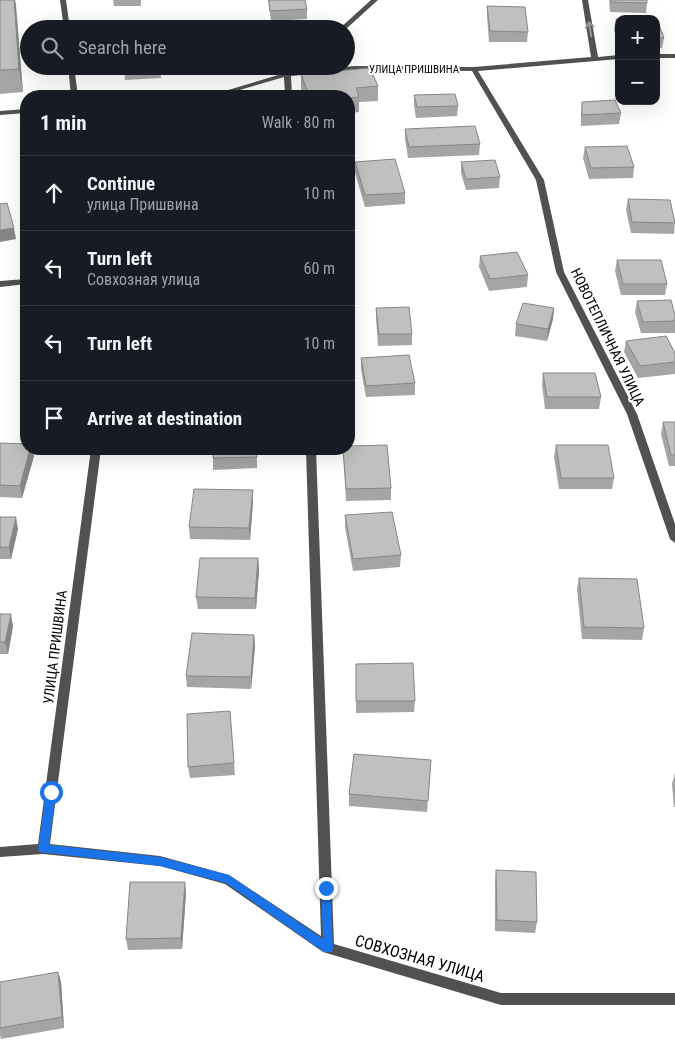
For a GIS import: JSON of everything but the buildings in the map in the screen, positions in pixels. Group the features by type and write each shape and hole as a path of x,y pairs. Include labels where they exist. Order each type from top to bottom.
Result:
{"street":[{"path":"63,0 65,20"},
{"path":"352,20 375,0"},
{"path":"585,0 595,58"},
{"path":"660,56 675,56"},
{"name":"УЛИЦА ПРИШВИНА","path":"355,68 474,69 615,57"},
{"name":"НОВОТЕПЛИЧНАЯ УЛИЦА","path":"474,69 540,180 560,272 632,414 675,539"},
{"path":"72,75 74,90"},
{"name":"УЛИЦА ПРИШВИНА","path":"232,90 284,75"},
{"path":"287,75 288,90"},
{"path":"0,113 20,111"},
{"path":"0,284 20,282"},
{"name":"УЛИЦА ПРИШВИНА","path":"43,849 95,455"},
{"path":"310,455 328,948"},
{"name":"СОВХОЗНАЯ УЛИЦА","path":"0,852 43,849 160,861 229,880 328,948 501,999 675,1000"}],"route":[{"path":"51,792 43,849 160,861 229,880 328,948 326,888"}]}
